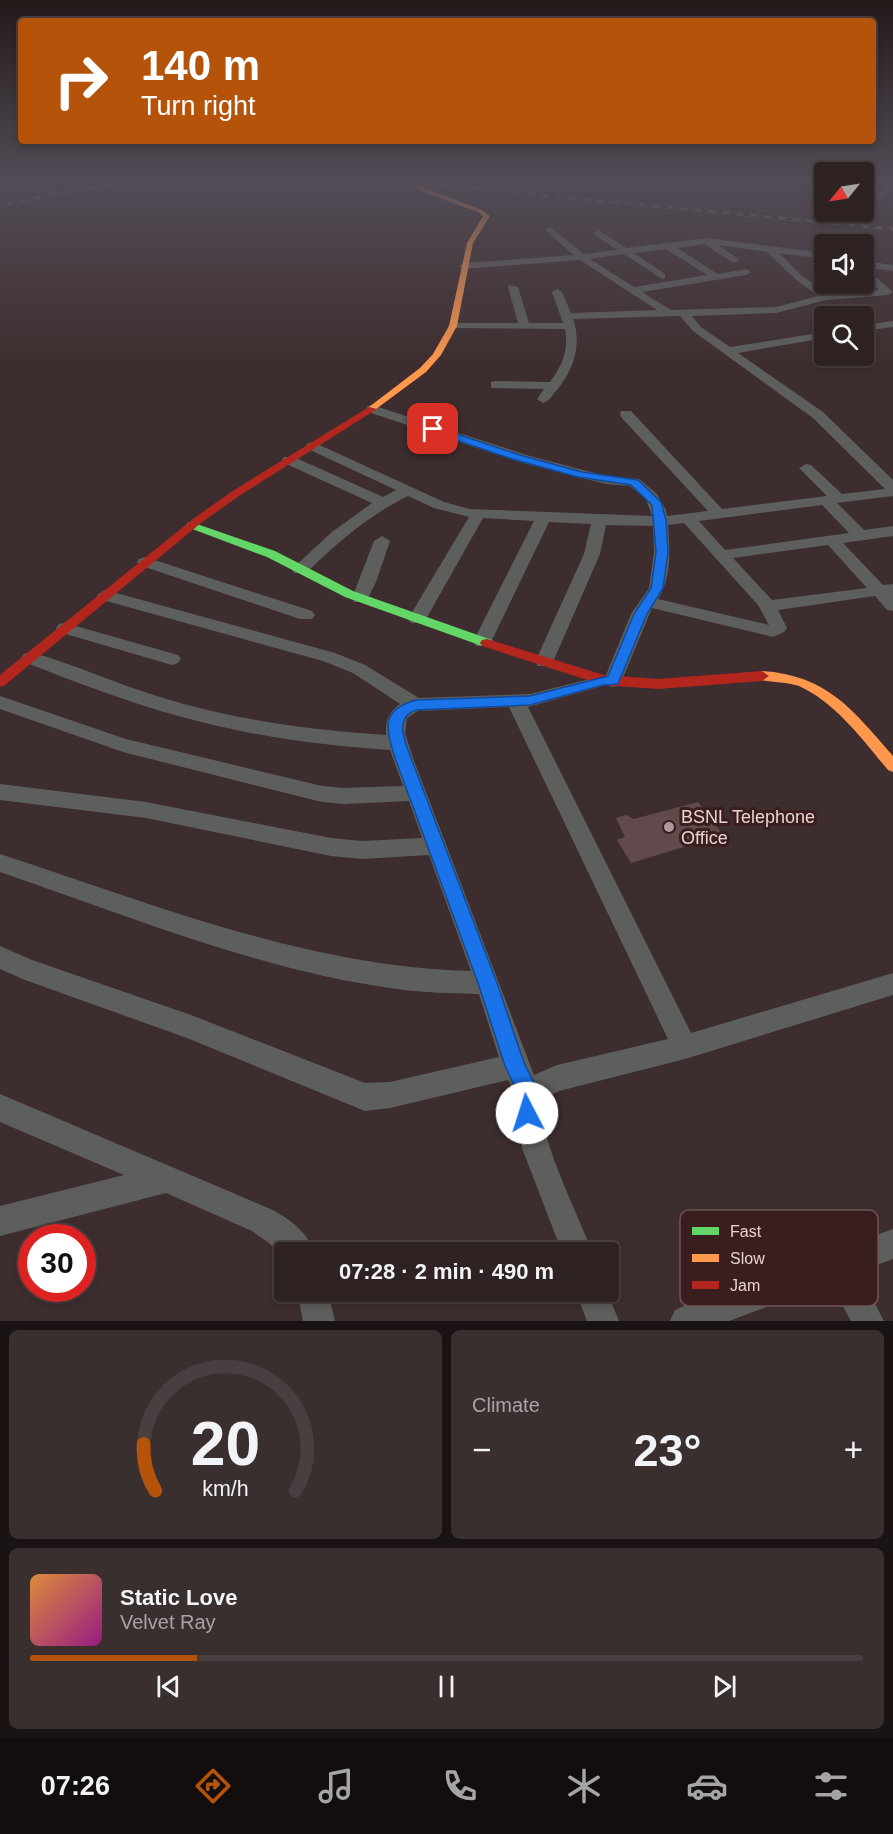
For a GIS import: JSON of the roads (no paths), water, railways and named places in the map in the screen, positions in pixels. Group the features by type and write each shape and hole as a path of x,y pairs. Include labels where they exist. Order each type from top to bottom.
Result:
{"main road":[{"path":"126,561 228,488 375,399 422,358 436,336 444,316 453,266 462,243"},
{"path":"0,682 65,628 99,588 145,562 192,525 289,460 372,409 423,370 437,355 453,326 470,243"},
{"path":"192,525 271,554 323,582 360,598 482,642 608,681 658,684 767,676 793,679 824,693 841,707 893,766"}],"street":[{"path":"565,243 581,257 667,312"},
{"path":"612,243 662,276"},
{"path":"464,266 522,257 581,257 693,243"},
{"path":"708,243 734,260"},
{"path":"721,243 814,254"},
{"path":"668,246 715,276"},
{"path":"769,248 798,277 826,297"},
{"path":"874,265 893,268"},
{"path":"633,290 746,272"},
{"path":"874,279 888,292 874,293"},
{"path":"644,298 756,280"},
{"path":"513,287 525,327"},
{"path":"543,399 554,386 574,347 569,321 556,292"},
{"path":"453,326 525,327 667,312 776,310 826,297 863,294"},
{"path":"682,311 697,329 818,415 893,490"},
{"path":"874,327 893,324"},
{"path":"727,351 814,337"},
{"path":"495,385 554,386"},
{"path":"372,409 525,459 606,480 634,482 657,504 662,560 657,588 608,681 516,702 416,705 399,714 395,724 398,743 488,983 515,1066 530,1096 527,1113 531,1134 573,1242"},
{"path":"626,414 718,513"},
{"path":"313,446 446,508 479,513 660,520 893,490"},
{"path":"289,460 382,502"},
{"path":"806,468 860,535"},
{"path":"300,570 343,529 382,502 409,490"},
{"path":"417,619 479,513"},
{"path":"482,642 544,516"},
{"path":"649,602 773,631 778,628 767,606 687,517"},
{"path":"544,662 592,554 600,519"},
{"path":"721,555 893,531"},
{"path":"831,539 886,589 893,606"},
{"path":"360,598 370,578 382,541"},
{"path":"145,562 306,615"},
{"path":"99,588 329,657 359,669 416,705"},
{"path":"767,606 886,589"},
{"path":"65,628 172,659"},
{"path":"30,658 91,681 229,722 337,740 398,743"},
{"path":"0,702 123,746 322,794 345,796 416,793"},
{"path":"516,702 685,1047"},
{"path":"0,792 146,810 331,847 362,850 436,846"},
{"path":"0,862 281,954 382,976 413,980 488,983"},
{"path":"0,957 25,969 191,1027 365,1097 390,1095 515,1066"},
{"path":"530,1096 543,1084 557,1078 685,1047 893,984"},
{"path":"0,1108 273,1224 292,1242"},
{"path":"0,1221 166,1179"},
{"path":"878,1251 893,1245"},
{"path":"315,1302 319,1321"},
{"path":"596,1302 603,1321"},
{"path":"686,1321 727,1306"},
{"path":"860,1306 868,1321"}],"place":[{"name":"BSNL Telephone Office","path":"669,827"}]}
